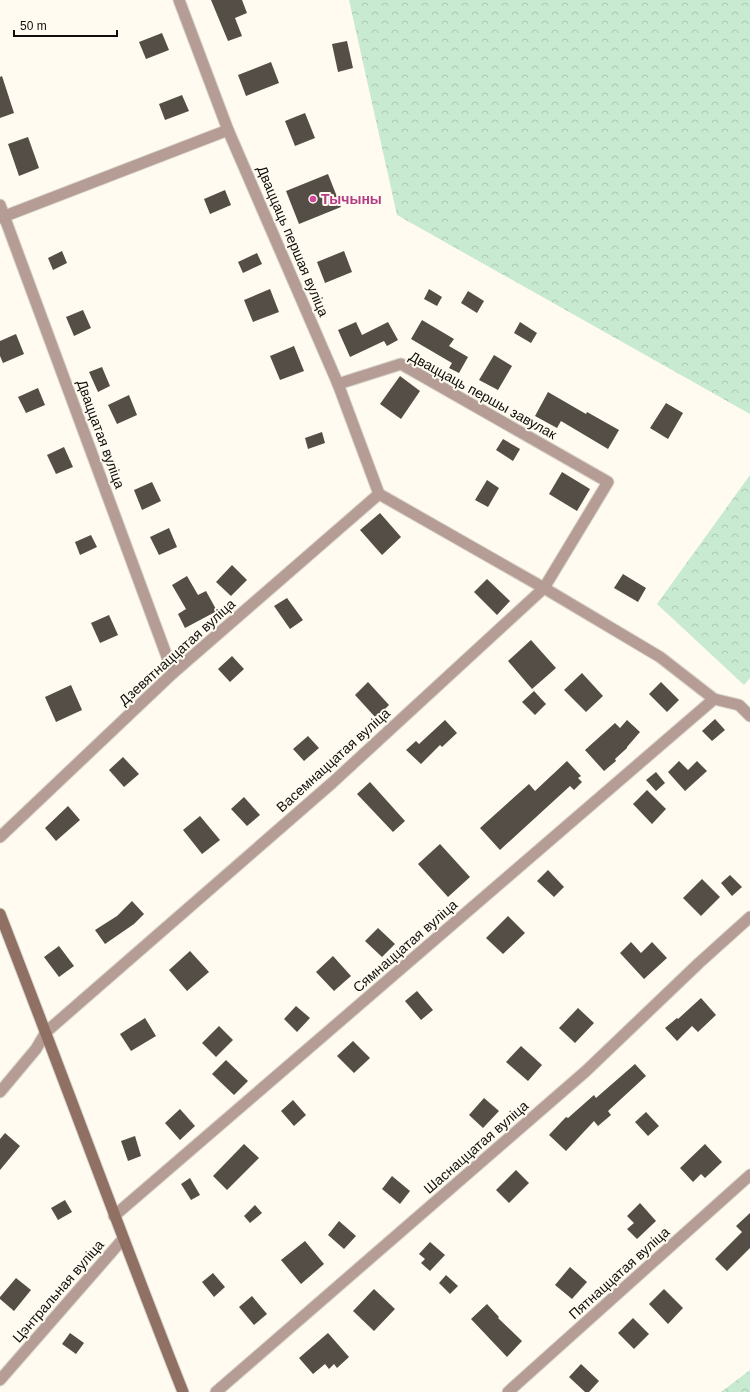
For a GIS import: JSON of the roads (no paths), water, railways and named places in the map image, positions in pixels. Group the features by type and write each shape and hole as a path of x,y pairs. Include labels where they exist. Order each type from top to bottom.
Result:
{"main road":[{"path":"0,914 46,1032 114,1216 183,1392"}],"street":[{"name":"Дваццаць першая вуліца","path":"179,0 228,130 338,384 379,494"},
{"path":"2,218 228,130"},
{"name":"Дваццатая вуліца","path":"0,205 2,218 173,673"},
{"name":"Дваццаць першы завулак","path":"338,384 401,364 608,482"},
{"name":"Васемнаццатая вуліца","path":"0,1092 36,1049 46,1032 332,783 544,588 608,482"},
{"path":"379,494 544,588 660,657 714,699 739,705 750,716"},
{"name":"Дзевятнаццатая вуліца","path":"0,837 173,673 379,494"},
{"name":"Сямнаццатая вуліца","path":"114,1216 714,699"},
{"name":"Шаснаццатая вуліца","path":"216,1392 586,1071 699,963 750,917"},
{"name":"Пятнаццатая вуліца","path":"508,1392 750,1175"},
{"name":"Цэнтральная вуліца","path":"0,1380 123,1239"}],"place":[{"name":"Тычыны","path":"313,199"}]}
